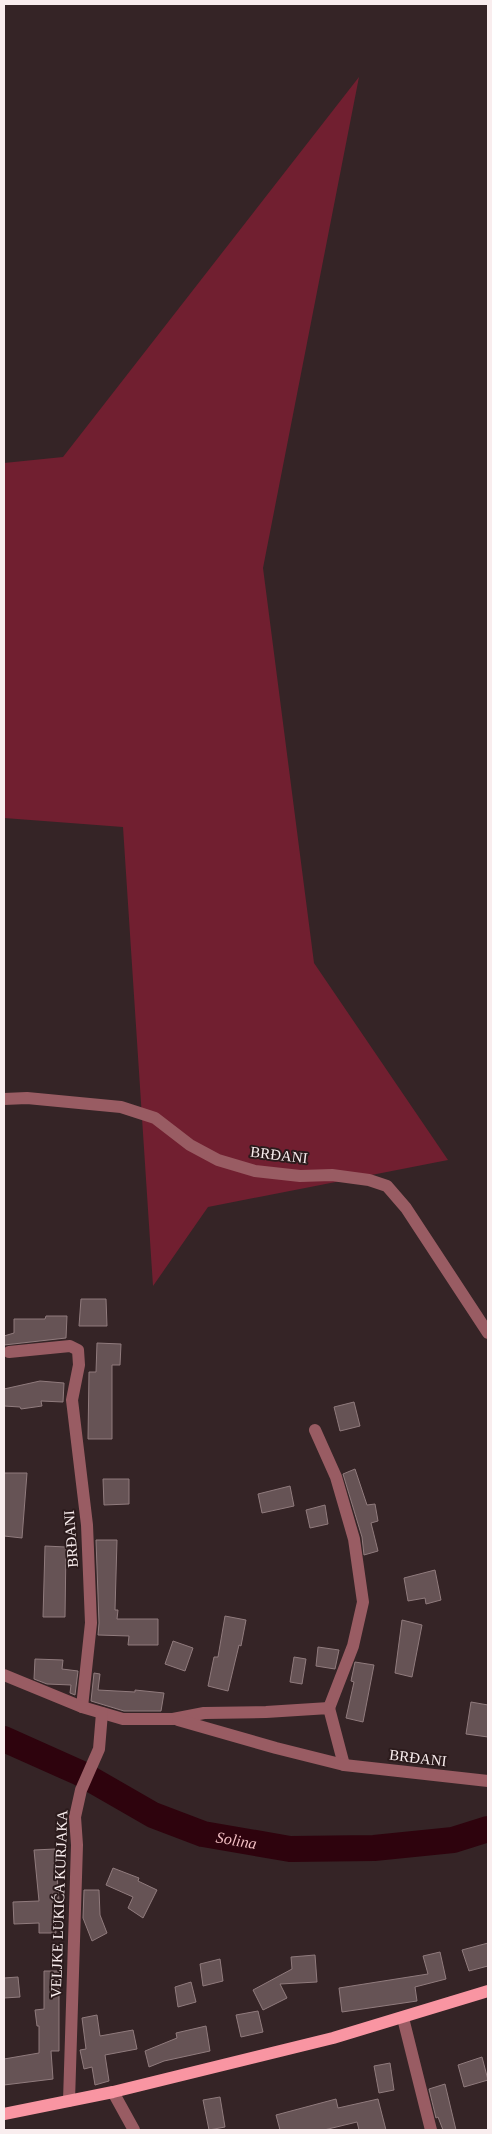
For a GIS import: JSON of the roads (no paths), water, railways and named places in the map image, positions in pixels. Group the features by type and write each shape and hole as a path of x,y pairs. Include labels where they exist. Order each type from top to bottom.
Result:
{"main road":[{"path":"4,2114 113,2092 333,2038 488,1991"}],"street":[{"name":"BRĐANI","path":"4,1099 26,1098 121,1107 155,1118 190,1145 218,1160 254,1171 300,1176 332,1175 369,1180 387,1186 406,1208 488,1333"},
{"name":"BRĐANI","path":"9,1352 70,1346 78,1350 79,1365 72,1400 87,1525 91,1623 82,1707"},
{"path":"315,1430 336,1477 354,1539 363,1602 353,1646 329,1708 344,1764"},
{"path":"4,1675 82,1707 123,1719 173,1719 204,1714 329,1708"},
{"name":"VELJKE LUKIĆA KURJAKA","path":"69,2100 77,1845 76,1817 81,1790 100,1749 102,1713"},
{"name":"BRĐANI","path":"173,1719 276,1748 344,1764 488,1781"},
{"path":"403,2018 431,2130"},
{"path":"113,2092 134,2130"}],"waterway":[{"name":"Solina","path":"4,1739 80,1773 153,1815 203,1834 290,1849 374,1848 453,1840 488,1829"}]}
